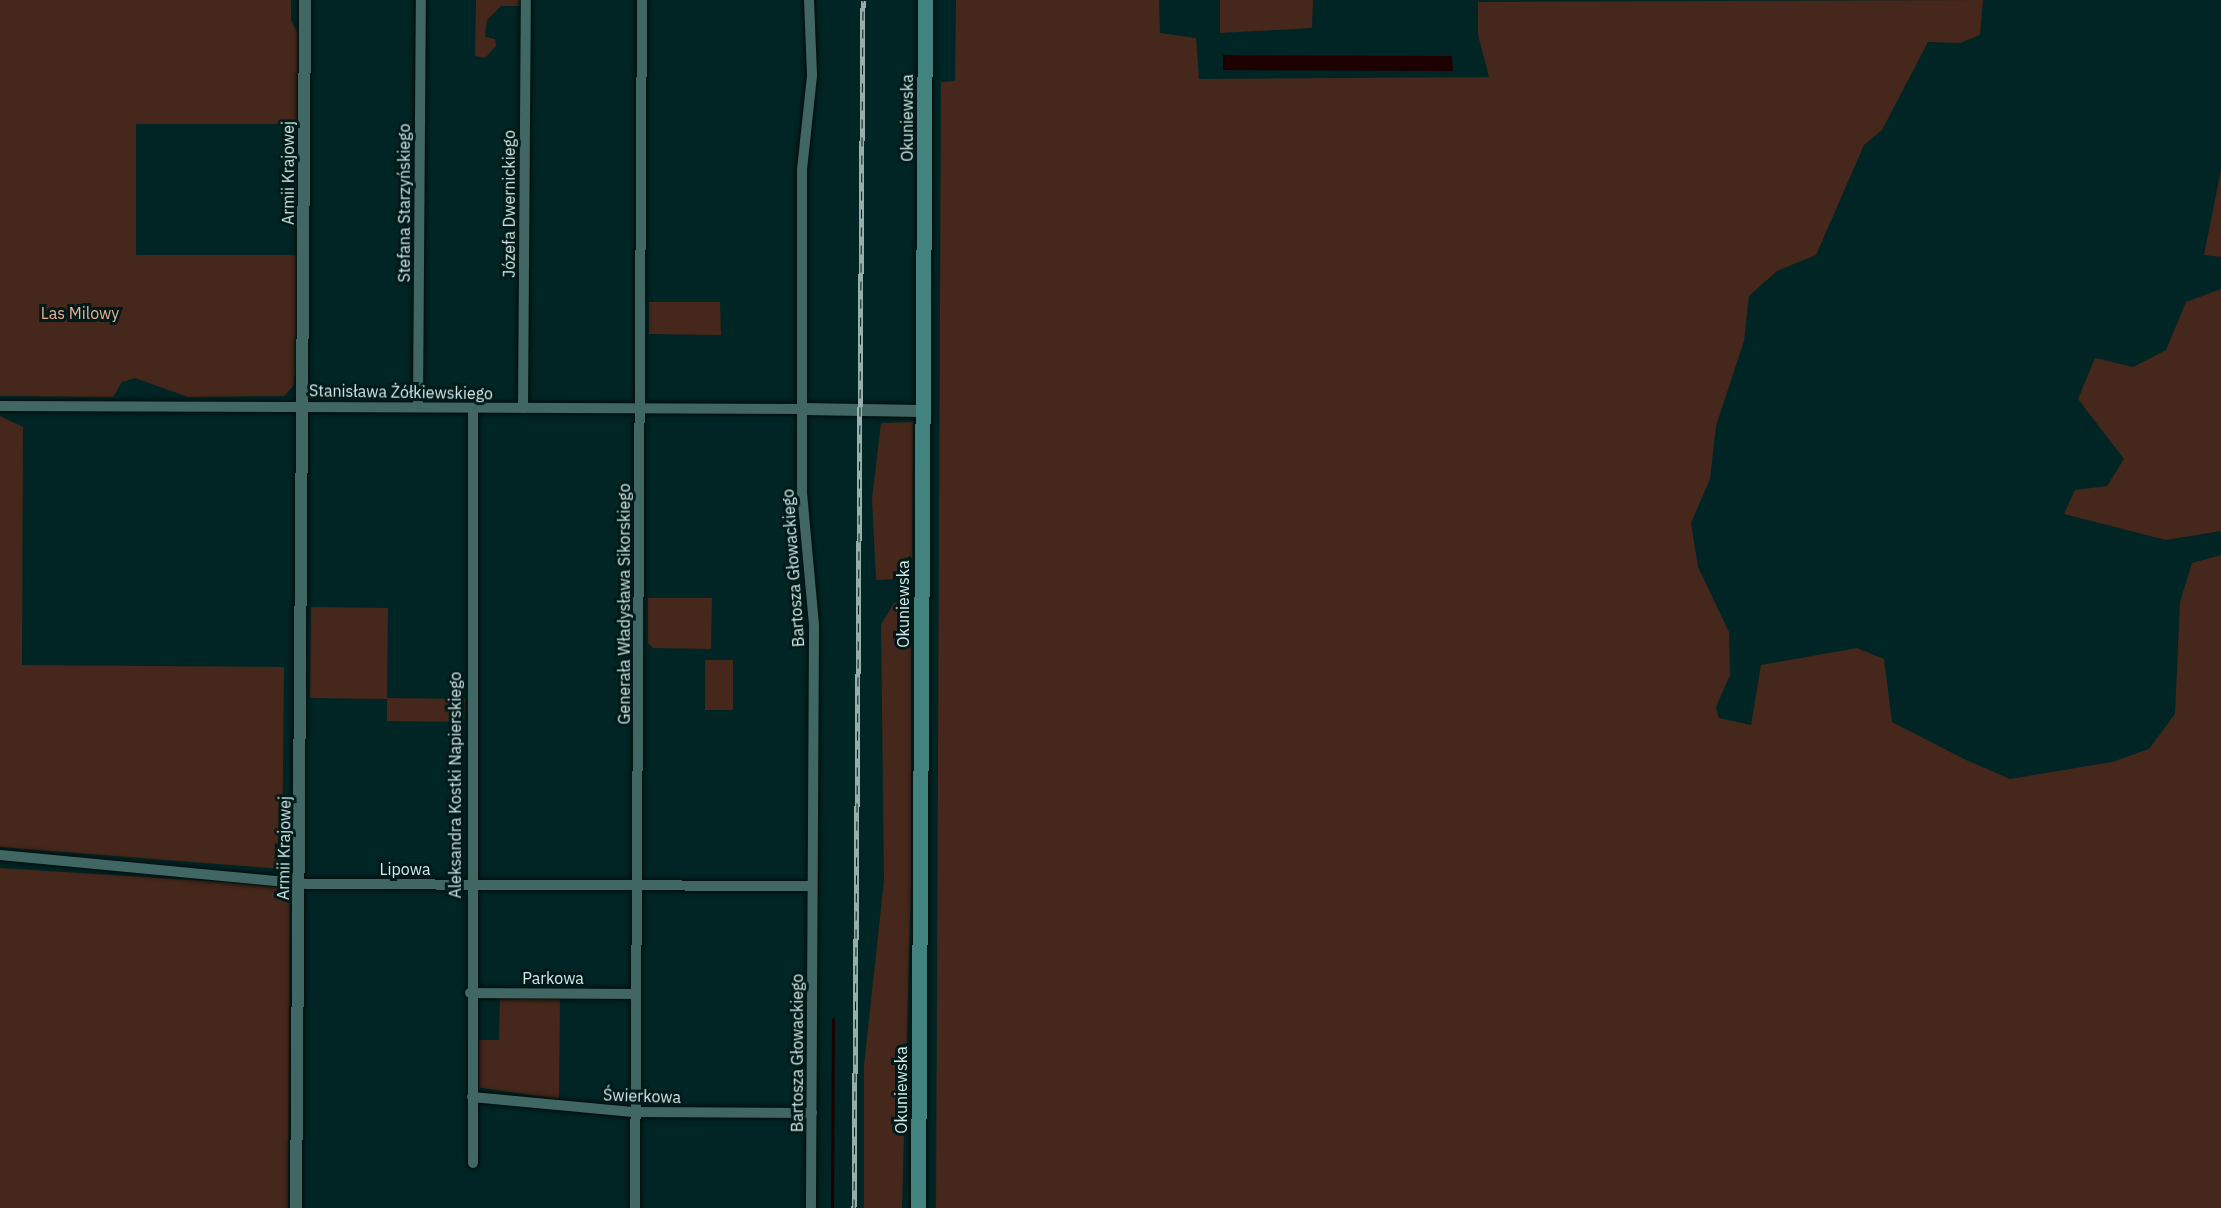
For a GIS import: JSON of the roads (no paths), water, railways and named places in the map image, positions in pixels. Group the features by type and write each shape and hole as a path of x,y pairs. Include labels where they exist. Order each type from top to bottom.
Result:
{"main road":[{"name":"Okuniewska","path":"918,1208 926,0"}],"street":[{"name":"Armii Krajowej","path":"296,1208 305,0"},
{"name":"Stefana Starzyńskiego","path":"418,407 421,0"},
{"name":"Józefa Dwernickiego","path":"523,408 526,0"},
{"name":"Generała Władysława Sikorskiego","path":"635,1208 642,0"},
{"name":"Bartosza Głowackiego","path":"808,0 812,76 802,170 802,493 814,626 811,1208"},
{"name":"Stanisława Żółkiewskiego","path":"0,406 803,409"},
{"name":"Aleksandra Kostki Napierskiego","path":"473,408 470,884 473,1163"},
{"path":"803,409 922,411"},
{"name":"Lipowa","path":"0,855 299,883 812,886"},
{"name":"Parkowa","path":"470,993 636,994"},
{"name":"Świerkowa","path":"472,1097 635,1112 812,1113"}],"waterway":[{"path":"832,1208 833,1019"}],"railway":[{"path":"854,1208 863,0"}],"park label":[{"name":"Las Milowy","path":"80,313"}]}
